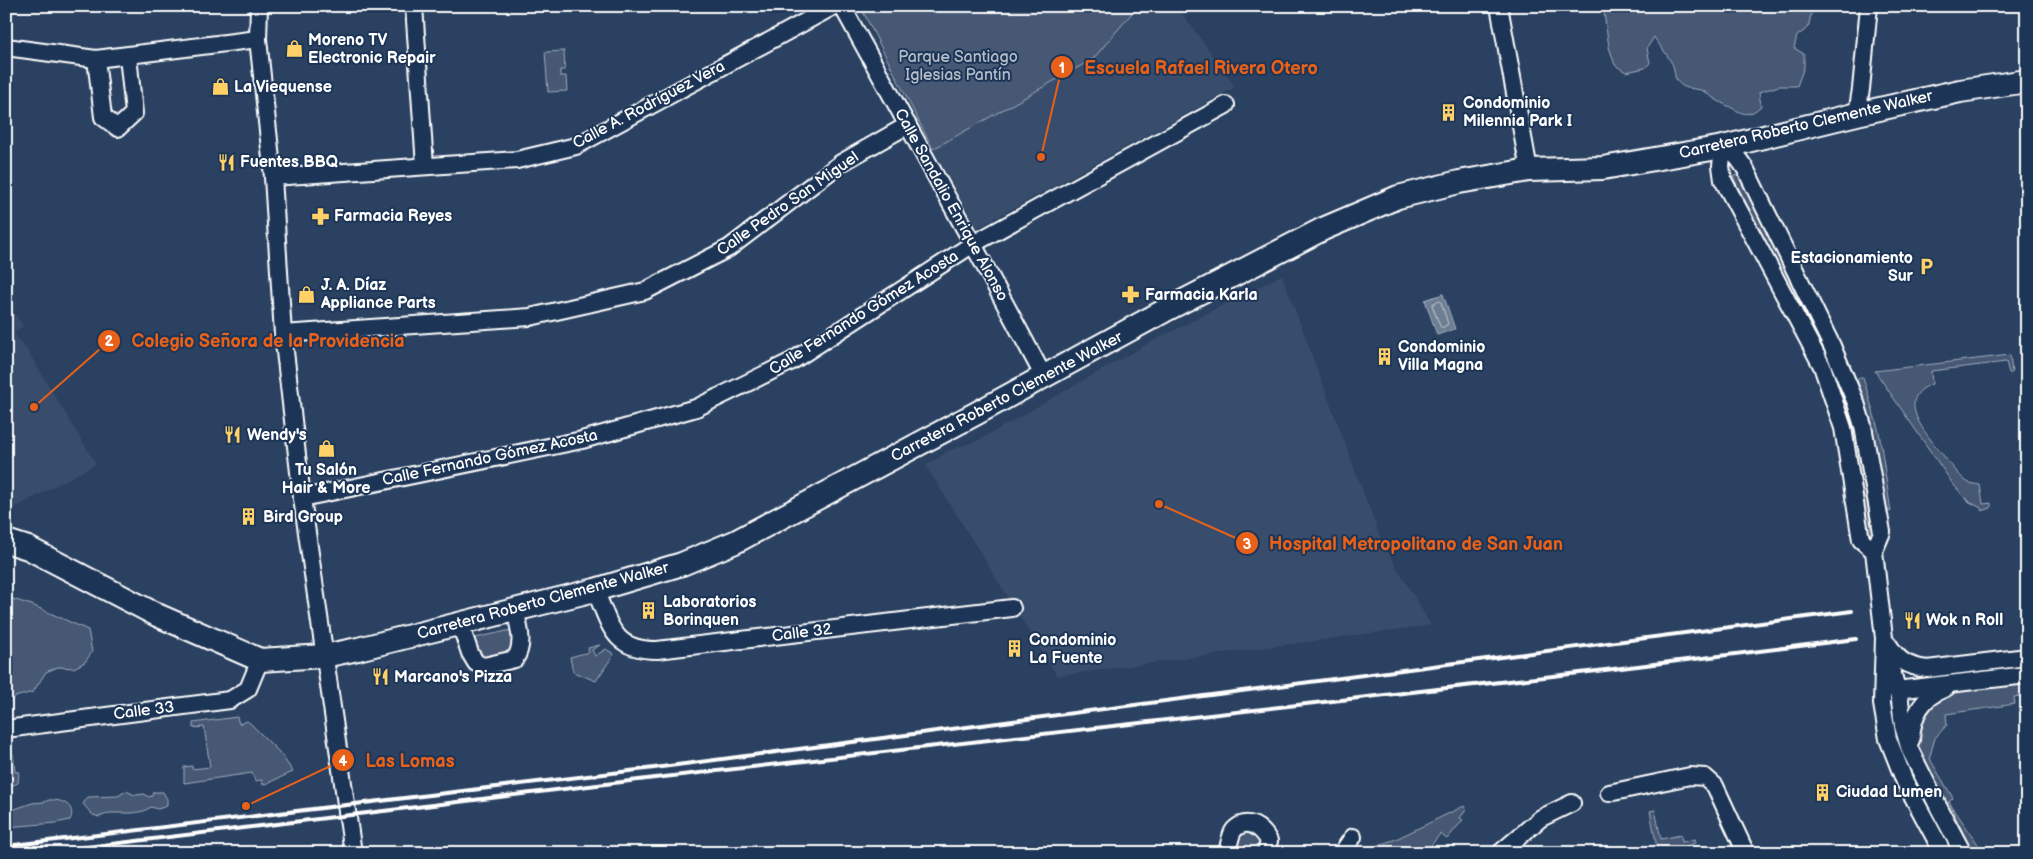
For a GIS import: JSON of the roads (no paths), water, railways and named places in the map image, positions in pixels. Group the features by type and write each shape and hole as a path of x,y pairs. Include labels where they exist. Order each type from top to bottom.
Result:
{"main road":[{"name":"Carretera Roberto Clemente Walker","path":"6,541 28,548 158,615 260,660 324,656 595,590 682,564 735,542 1044,378 1164,311 1363,211 1398,197 1459,182 1529,170 1603,168 1723,147 1856,114 1960,91 2027,81"}],"street":[{"path":"258,6 258,39 272,177 283,334 302,498 353,852"},
{"path":"414,6 425,166"},
{"name":"Calle A. Rodríguez Vera","path":"272,177 517,160 576,146 834,6"},
{"name":"Calle Sandalio Enrique Alonso","path":"842,6 973,244 1044,378"},
{"path":"1498,6 1529,170"},
{"path":"1856,114 1861,90 1869,6"},
{"path":"6,47 96,59 258,39"},
{"path":"96,59 103,117 118,128 134,113 128,56"},
{"name":"Calle Fernando Gómez Acosta","path":"302,498 582,440 696,408 792,362 973,244 1226,105"},
{"name":"Calle Pedro San Miguel","path":"283,334 530,317 644,291 728,248 841,163 908,125"},
{"path":"1874,552 1860,540 1842,428 1822,366 1723,180 1721,166 1723,147 1737,157 1745,168 1850,386 1863,426 1882,532 1874,552 1884,638 1893,684"},
{"name":"Calle 32","path":"595,590 615,633 625,644 640,650 657,650 1012,608"},
{"path":"460,624 470,653 476,663 484,666 506,662 515,659 521,651 521,638 515,610"},
{"path":"1884,638 1882,704 1888,739 1895,760 1943,853"},
{"path":"1884,638 1897,658 1914,667 1927,669 2027,657"},
{"path":"1882,659 1900,701 1903,726 1910,750 1964,853"},
{"name":"Calle 33","path":"6,729 230,700 248,689 260,660"},
{"path":"1882,704 1893,684 1927,669"},
{"path":"1893,684 1974,681 2027,675"},
{"path":"1910,750 1913,721 1924,701 1937,692 1974,681"},
{"path":"1609,793 1690,776 1705,777 1715,786 1746,853"},
{"path":"1500,853 1541,818 1572,804"},
{"path":"1227,853 1233,832 1239,826 1247,825 1255,825 1261,828 1268,841 1266,853"},
{"path":"1342,853 1353,837"}],"water":[{"path":"1443,294 1455,329 1437,335 1425,300"}],"railway":[{"path":"6,846 654,768 1852,611"},
{"path":"37,853 655,778 1597,671 1856,639"}],"place":[{"name":"Moreno TV Electronic Repair","path":"294,49"},
{"name":"La Viequense","path":"220,87"},
{"name":"Condominio Milennia Park I","path":"1449,112"},
{"name":"Escuela Rafael Rivera Otero","path":"1041,157"},
{"name":"Fuentes BBQ","path":"226,162"},
{"name":"Farmacia Reyes","path":"320,216"},
{"name":"Estacionamiento Sur","path":"1927,267"},
{"name":"J. A. Díaz Appliance Parts","path":"307,294"},
{"name":"Farmacia Karla","path":"1131,295"},
{"name":"Condominio Villa Magna","path":"1384,356"},
{"name":"Colegio Señora de la Providencia","path":"34,407"},
{"name":"Wendy's","path":"233,435"},
{"name":"Tu Salón Hair & More","path":"326,449"},
{"name":"Hospital Metropolitano de San Juan","path":"1159,504"},
{"name":"Bird Group","path":"249,517"},
{"name":"Laboratorios Borinquen","path":"649,611"},
{"name":"Wok n Roll","path":"1912,620"},
{"name":"Condominio La Fuente","path":"1015,649"},
{"name":"Marcano's Pizza","path":"380,677"},
{"name":"Ciudad Lumen","path":"1822,792"},
{"name":"Las Lomas","path":"246,806"}],"park label":[{"name":"Parque Santiago Iglesias Pantín","path":"958,66"}]}
